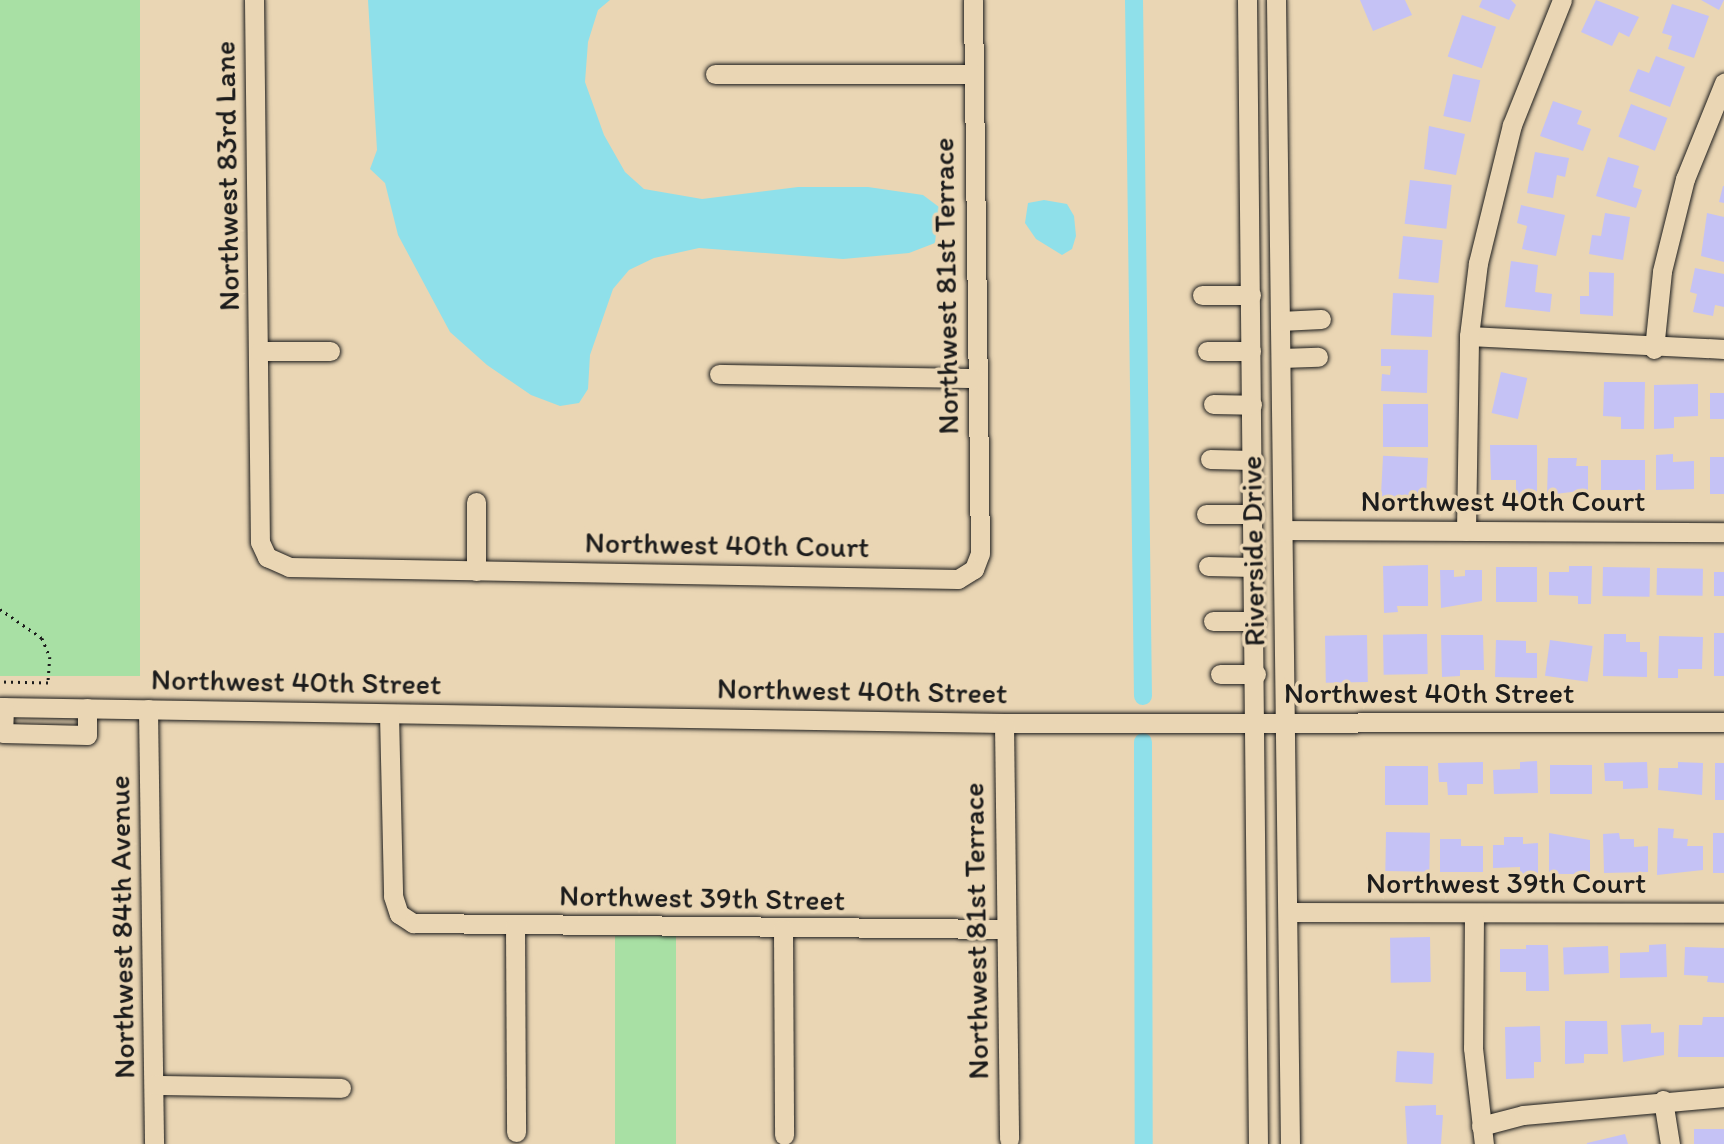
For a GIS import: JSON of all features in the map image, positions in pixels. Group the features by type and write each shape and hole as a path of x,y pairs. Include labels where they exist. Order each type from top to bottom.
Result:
{"street":[{"name":"Northwest 83rd Lane","path":"254,0 260,351 260,542 267,557"},
{"name":"Northwest 81st Terrace","path":"973,0 975,378 981,553 974,569"},
{"name":"Riverside Drive","path":"1247,0 1256,674 1258,1144"},
{"name":"Riverside Drive","path":"1276,0 1290,1144"},
{"path":"1466,531 1469,336 1490,202 1512,125 1562,0"},
{"path":"715,74 974,74"},
{"path":"1654,349 1662,271 1685,179 1724,83"},
{"path":"1202,295 1251,295"},
{"path":"1280,321 1321,319"},
{"path":"1469,336 1654,349 1724,349"},
{"name":"Northwest 83rd Lane","path":"260,351 330,351"},
{"path":"1207,351 1251,351"},
{"path":"1281,358 1318,357"},
{"path":"719,374 975,378"},
{"path":"1213,404 1252,405"},
{"path":"1210,459 1253,460"},
{"path":"476,502 476,570"},
{"path":"1206,513 1253,514"},
{"name":"Northwest 40th Court","path":"1283,530 1724,532"},
{"name":"Northwest 40th Court","path":"267,557 289,567 958,579 974,569"},
{"path":"1208,566 1254,567"},
{"path":"1213,621 1255,621"},
{"path":"1220,674 1256,674"},
{"path":"2,707 3,733 87,735 87,708"},
{"name":"Northwest 40th Street","path":"2,707 1004,723 1724,722"},
{"path":"42,734 44,707"},
{"name":"Northwest 84th Avenue","path":"148,709 154,1144"},
{"name":"Northwest 39th Street","path":"389,714 393,896 399,914 413,923 783,929 1006,929"},
{"name":"Northwest 81st Terrace","path":"1004,723 1009,1139"},
{"name":"Northwest 39th Court","path":"1288,912 1724,913"},
{"path":"1474,913 1473,1048 1483,1135 1523,1115 1663,1100 1724,1097"},
{"path":"515,926 516,1132"},
{"path":"783,929 784,1135"},
{"path":"154,1085 341,1088"},
{"path":"1663,1100 1670,1144"}],"path":[{"path":"0,609 42,638 50,657 48,683 0,682"}],"green space":[{"path":"0,0 140,0 140,676 0,676"},
{"path":"615,936 676,936 676,1144 615,1144"}],"water":[{"path":"368,0 610,0 598,10 588,42 585,82 604,135 625,172 644,189 702,199 798,187 868,187 923,195 939,207 935,243 909,253 843,259 699,248 654,258 629,270 613,289 590,355 588,389 579,403 560,406 531,395 487,365 450,332 398,235 385,183 370,169 377,150"},
{"path":"1044,200 1067,204 1074,216 1076,236 1072,249 1062,255 1036,239 1025,223 1028,203"}],"building":[{"path":"1360,0 1405,0 1412,15 1373,31"},
{"path":"1482,0 1511,0 1516,5 1509,20 1479,7"},
{"path":"1596,0 1639,17 1629,37 1619,32 1612,46 1581,32"},
{"path":"1701,0 1724,0 1719,10"},
{"path":"1672,4 1709,16 1694,58 1668,49 1672,36 1662,33"},
{"path":"1462,15 1496,27 1482,68 1448,57"},
{"path":"1656,56 1685,67 1670,107 1629,91 1638,69 1649,73"},
{"path":"1453,74 1480,80 1471,122 1443,116"},
{"path":"1553,101 1582,111 1577,124 1591,129 1583,151 1540,136"},
{"path":"1631,104 1667,118 1655,151 1618,137"},
{"path":"1429,126 1465,134 1456,175 1424,169"},
{"path":"1535,152 1569,158 1565,177 1557,175 1553,198 1527,193"},
{"path":"1608,157 1639,166 1633,187 1642,190 1636,208 1596,196"},
{"path":"1410,180 1452,185 1446,229 1405,224"},
{"path":"1724,186 1724,203 1719,202"},
{"path":"1521,205 1565,215 1556,256 1522,249 1527,226 1517,223"},
{"path":"1605,213 1630,217 1623,260 1589,254 1592,235 1601,236"},
{"path":"1707,213 1724,217 1724,262 1701,256"},
{"path":"1403,236 1443,240 1438,283 1399,279"},
{"path":"1511,261 1538,265 1535,292 1552,294 1550,312 1505,307"},
{"path":"1695,268 1724,274 1724,307 1715,305 1713,316 1693,312 1697,294 1690,292"},
{"path":"1589,272 1614,273 1613,316 1580,314 1580,296 1589,296"},
{"path":"1393,293 1434,295 1432,337 1391,335"},
{"path":"1381,349 1428,350 1427,393 1381,391 1382,374 1390,375 1391,366 1381,366"},
{"path":"1501,372 1527,378 1518,419 1492,413"},
{"path":"1604,382 1645,382 1644,429 1621,429 1621,417 1603,416"},
{"path":"1698,384 1698,416 1674,417 1674,428 1654,429 1654,385"},
{"path":"1710,393 1724,393 1724,419 1710,419"},
{"path":"1383,404 1428,404 1428,447 1383,447"},
{"path":"1490,445 1537,445 1537,497 1516,498 1516,480 1491,480"},
{"path":"1673,454 1673,462 1694,461 1694,489 1656,490 1656,455"},
{"path":"1383,456 1428,458 1426,500 1381,498"},
{"path":"1710,457 1724,457 1724,494 1710,494"},
{"path":"1548,458 1577,458 1576,466 1588,466 1588,490 1547,495"},
{"path":"1601,460 1645,460 1645,490 1601,490"},
{"path":"1428,565 1428,606 1397,606 1398,612 1384,613 1383,566"},
{"path":"1569,566 1592,566 1591,604 1578,604 1578,596 1549,595 1549,572 1569,572"},
{"path":"1496,567 1537,567 1537,602 1496,602"},
{"path":"1603,567 1650,568 1649,597 1602,596"},
{"path":"1657,568 1703,569 1703,596 1657,595"},
{"path":"1440,570 1454,570 1454,577 1465,576 1465,570 1482,570 1482,601 1441,608"},
{"path":"1714,572 1724,572 1724,596 1714,596"},
{"path":"1714,633 1724,633 1724,676 1714,676"},
{"path":"1427,634 1428,674 1384,675 1383,635"},
{"path":"1604,634 1626,634 1626,642 1640,642 1640,652 1647,652 1647,677 1603,676"},
{"path":"1367,635 1368,682 1326,683 1325,636"},
{"path":"1441,635 1483,635 1484,670 1460,670 1460,676 1442,677"},
{"path":"1659,636 1703,637 1702,669 1678,669 1678,678 1658,678"},
{"path":"1496,640 1526,641 1526,653 1537,653 1537,678 1495,677"},
{"path":"1550,640 1593,646 1588,682 1545,676"},
{"path":"1537,761 1538,793 1494,794 1493,770 1520,769 1520,762"},
{"path":"1483,762 1483,784 1467,784 1467,795 1448,795 1447,782 1439,782 1438,763"},
{"path":"1647,762 1648,788 1623,789 1623,781 1605,781 1604,763"},
{"path":"1678,762 1703,763 1702,795 1658,790 1659,768 1678,768"},
{"path":"1715,763 1724,763 1724,800 1715,800"},
{"path":"1550,765 1592,765 1592,794 1550,794"},
{"path":"1385,766 1428,766 1428,805 1385,805"},
{"path":"1658,828 1674,829 1673,838 1688,839 1687,846 1703,846 1703,870 1657,875"},
{"path":"1386,832 1430,833 1429,872 1385,871"},
{"path":"1549,833 1590,840 1590,874 1549,874"},
{"path":"1619,833 1620,839 1634,839 1634,847 1648,846 1648,872 1604,873 1603,834"},
{"path":"1713,833 1724,833 1724,873 1713,873"},
{"path":"1504,837 1523,837 1523,844 1538,843 1538,875 1520,876 1520,867 1493,868 1493,845 1504,845"},
{"path":"1440,839 1461,839 1461,846 1483,846 1483,872 1440,872"},
{"path":"1430,937 1431,982 1391,983 1390,938"},
{"path":"1666,944 1667,977 1620,978 1620,953 1649,952 1649,945"},
{"path":"1526,945 1548,945 1549,991 1526,991 1526,972 1500,972 1500,949 1526,949"},
{"path":"1608,946 1609,973 1564,975 1563,948"},
{"path":"1685,947 1724,948 1724,983 1707,982 1708,976 1684,975"},
{"path":"1703,1017 1724,1017 1724,1057 1678,1057 1679,1025 1702,1025"},
{"path":"1565,1021 1607,1021 1608,1054 1584,1054 1584,1063 1565,1064"},
{"path":"1651,1024 1651,1033 1664,1032 1664,1055 1623,1062 1621,1025"},
{"path":"1540,1026 1541,1062 1534,1062 1534,1078 1506,1079 1505,1027"},
{"path":"1397,1051 1434,1053 1432,1084 1395,1082"},
{"path":"1436,1105 1436,1115 1443,1115 1441,1144 1407,1144 1405,1106"},
{"path":"1694,1129 1724,1129 1724,1144 1694,1144"},
{"path":"1625,1134 1628,1144 1587,1144 1587,1143"}],"waterway":[{"path":"1134,0 1143,696"},
{"path":"1143,742 1144,1144"}]}
